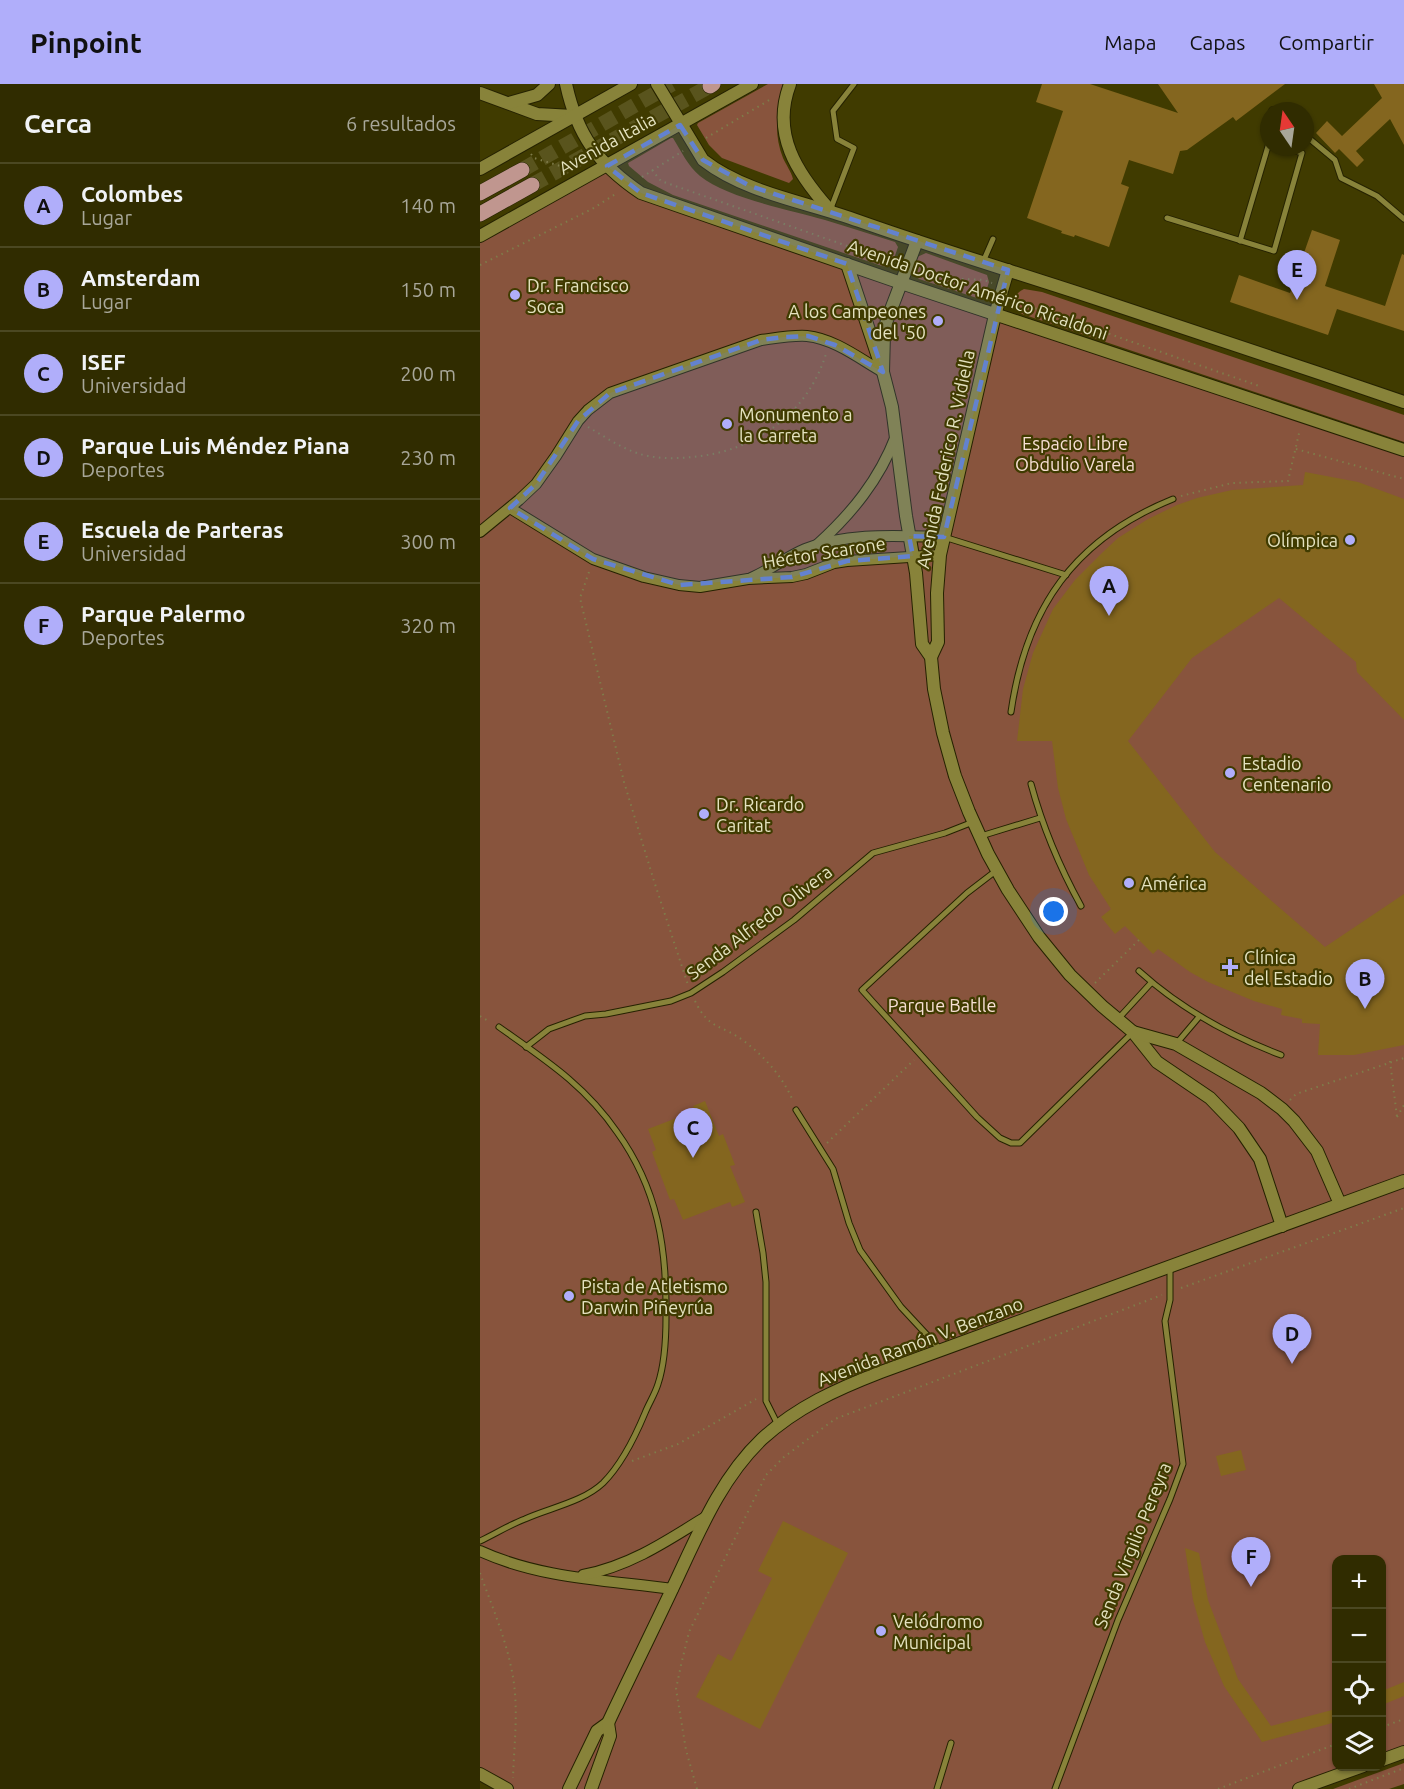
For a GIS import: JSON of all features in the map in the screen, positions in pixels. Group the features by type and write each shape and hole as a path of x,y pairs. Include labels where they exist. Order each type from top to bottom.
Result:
{"main road":[{"path":"480,193 522,170"},
{"path":"480,214 532,185"}],"street":[{"path":"509,103 537,95 549,84"},
{"name":"Avenida Doctor Américo Ricaldoni","path":"566,84 582,134 607,166 641,193 995,315 1404,450"},
{"path":"480,169 631,84"},
{"name":"Avenida Doctor Américo Ricaldoni","path":"657,84 703,160 714,169 750,186 830,210 917,241 1404,402"},
{"name":"Avenida Italia","path":"480,236 752,84"},
{"path":"790,84 785,114 786,141 807,184 830,210"},
{"path":"480,93 537,114 575,116"},
{"name":"Avenida Federico R. Vidiella","path":"883,372 884,333 917,241"},
{"name":"Avenida Federico R. Vidiella","path":"847,264 892,406 913,556 922,644 930,657 943,733 955,776 979,836 1018,907 1039,937 1087,992 1133,1032 1157,1062 1210,1098 1239,1128 1260,1159 1282,1226"},
{"name":"Avenida Federico R. Vidiella","path":"930,657 938,642 937,592 940,555 995,315 1008,270"},
{"path":"480,532 536,484 578,421 610,393 761,340 784,337 808,336 830,343 883,372"},
{"name":"Héctor Scarone","path":"815,546 861,500 883,466 896,436"},
{"name":"Héctor Scarone","path":"510,508 593,559 644,577 679,585 700,587 748,579 792,577 847,561 940,555"},
{"name":"Héctor Scarone","path":"748,579 804,550 846,538 944,537"},
{"name":"Avenida Federico R. Vidiella","path":"1133,1032 1176,1044 1261,1093 1282,1109 1317,1151 1340,1204"},
{"name":"Avenida Ramón V. Benzano","path":"569,1789 597,1731 608,1723 707,1516 746,1455 778,1425 799,1410 840,1388 1404,1181"},
{"path":"571,1578 603,1571 634,1560 707,1516"},
{"path":"480,1551 502,1562 571,1578 673,1589"},
{"name":"Avenida Ramón V. Benzano","path":"591,1789 610,1736 608,1723"},
{"path":"1386,1759 1404,1752"},
{"path":"1300,1789 1352,1771"},
{"path":"480,1774 510,1783"}],"lane":[{"path":"830,210 854,148 837,139 833,111 854,84"},
{"path":"1314,142 1335,160 1341,178 1377,196 1404,219"},
{"path":"1240,241 1265,156"},
{"path":"1167,218 1274,251 1301,156"},
{"path":"983,262 993,239"},
{"path":"1011,712 1020,663 1034,625 1048,599 1066,575 1090,549 1125,522 1173,499"},
{"path":"944,537 1066,575"},
{"path":"1031,784 1040,818 1062,871 1082,906"},
{"path":"979,836 1040,818"},
{"name":"Senda Alfredo Olivera","path":"526,1047 549,1029 585,1016 606,1014 671,1000 691,993 794,920 873,854 945,833 973,822"},
{"path":"997,870 967,892 862,990 950,1089 1000,1138 1011,1143 1020,1143 1133,1032"},
{"path":"1139,972 1199,1017 1234,1036 1281,1055"},
{"path":"1117,1020 1151,982"},
{"path":"1176,1044 1199,1017"},
{"path":"480,1541 523,1519 587,1494 602,1483 616,1467 658,1385 666,1339 666,1267 658,1220 643,1174 617,1131 582,1089 550,1062 499,1028"},
{"path":"796,1110 833,1169 849,1223 860,1250 901,1307 942,1350"},
{"path":"756,1212 764,1252 766,1282 766,1401 778,1425"},
{"name":"Senda Virgilio Pereyra","path":"1056,1789 1118,1620 1183,1464 1165,1321 1170,1300 1170,1267"},
{"path":"936,1789 951,1743"}],"path":[{"path":"525,144 534,159 571,170 579,182"},
{"path":"652,170 661,181 906,267 944,278 984,280 1003,287 1026,304 1272,391"},
{"path":"578,421 638,454 678,459 720,454 768,433 794,410 813,385 830,343"},
{"path":"1173,499 1232,483 1288,481 1303,417"},
{"path":"1296,449 1404,479"},
{"path":"593,559 580,598 624,782 691,993 702,1016 743,1041 772,1066 786,1085 796,1110"},
{"path":"1087,992 1139,940"},
{"path":"821,1149 921,1055"},
{"path":"1282,1109 1296,1094 1404,1058"},
{"path":"1390,1061 1397,1118 1404,1105"},
{"path":"697,1789 676,1689 689,1632 766,1475 809,1436 835,1419 1170,1292 1404,1208"},
{"path":"616,1467 678,1444 766,1393"},
{"path":"480,1573 502,1638 514,1684 515,1705 510,1783"},
{"path":"1386,1726 1404,1719"},
{"path":"1218,1789 1332,1746"},
{"path":"1349,1789 1404,1768"}],"highlighted area":[{"path":"680,125 703,160 750,186 1008,270 944,537 909,536 913,556 847,561 792,577 679,585 593,559 510,508 536,484 578,421 610,393 761,340 784,337 808,336 835,345 883,372 847,264 641,193 607,166"}],"green space":[{"path":"768,84 784,84 779,103 777,130 780,149 793,179 789,183 722,158 709,145 697,125"},
{"path":"671,138 700,176 726,191 895,242 898,247 891,267 882,266 673,195 648,182 629,166 628,163"},
{"name":"Parque Batlle","path":"607,166 629,185 1404,450 1404,1752 1386,1759 1386,1555 1332,1555 1332,1771 1351,1771 1299,1789 507,1789 480,1774 480,236"},
{"path":"926,253 987,275 989,282 985,295 977,298 919,279 914,271 915,263 917,257"},
{"path":"1024,289 1042,292 1404,415 1404,442 1022,314 1015,309 1014,303 1015,297"},
{"path":"1404,1763 1404,1784 1389,1789 1333,1789 1386,1771"}],"building":[{"path":"1042,84 1090,84 1178,113 1158,84 1285,84 1236,121 1233,117 1187,150 1180,151 1173,174 1129,160 1121,184 1129,187 1109,247 1075,235 1074,237 1061,233 1062,231 1027,218 1063,111 1036,102"},
{"path":"1374,84 1404,84 1404,145 1390,119 1356,151 1364,160 1357,167 1339,149 1335,153 1316,133 1327,121 1342,136 1382,98"},
{"path":"1312,230 1340,240 1325,286 1385,306 1402,254 1404,255 1404,331 1337,309 1328,335 1230,302 1239,275 1290,293"},
{"name":"Estadio Centenario","path":"1305,472 1358,482 1404,499 1404,720 1357,672 1356,662 1279,598 1192,658 1128,741 1215,852 1325,947 1404,894 1404,1045 1354,1055 1318,1055 1320,1024 1302,1023 1302,1019 1281,1015 1282,1009 1254,1001 1208,982 1158,949 1153,954 1125,926 1115,934 1101,917 1111,909 1089,875 1066,819 1058,788 1052,741 1017,741 1023,689 1033,653 1053,609 1075,580 1103,552 1118,538 1148,519 1177,505 1232,490 1303,485"},
{"path":"705,1101 719,1136 723,1134 735,1165 730,1166 745,1202 732,1207 730,1202 683,1220 674,1199 670,1200 652,1152 656,1150 648,1129 695,1111 693,1106"},
{"path":"1241,1450 1246,1470 1221,1476 1216,1456"},
{"path":"783,1521 848,1553 760,1729 696,1697 718,1654 731,1661 772,1578 758,1571"},
{"path":"1185,1548 1199,1553 1208,1600 1238,1679 1271,1726 1332,1710 1332,1723 1262,1742 1224,1686 1205,1642 1193,1600"},
{"path":"1404,1682 1404,1696 1386,1703 1386,1689"}],"tunnel":[{"path":"522,170 672,84"},
{"path":"532,185 710,86"}],"place":[{"name":"Dr. Francisco Soca","path":"515,295"},
{"name":"Escuela de Parteras","path":"1297,300"},
{"name":"A los Campeones del '50","path":"938,321"},
{"name":"Monumento a la Carreta","path":"727,424"},
{"name":"Olímpica","path":"1350,540"},
{"name":"Colombes","path":"1109,616"},
{"name":"Estadio Centenario","path":"1230,773"},
{"name":"Dr. Ricardo Caritat","path":"704,814"},
{"name":"América","path":"1129,883"},
{"name":"Clínica del Estadio","path":"1230,967"},
{"name":"Amsterdam","path":"1365,1009"},
{"name":"ISEF","path":"693,1158"},
{"name":"Pista de Atletismo Darwin Piñeyrúa","path":"569,1296"},
{"name":"Parque Luis Méndez Piana","path":"1292,1364"},
{"name":"Parque Palermo","path":"1251,1587"},
{"name":"Velódromo Municipal","path":"881,1631"}],"park label":[{"name":"Espacio Libre Obdulio Varela","path":"1075,454"}]}
